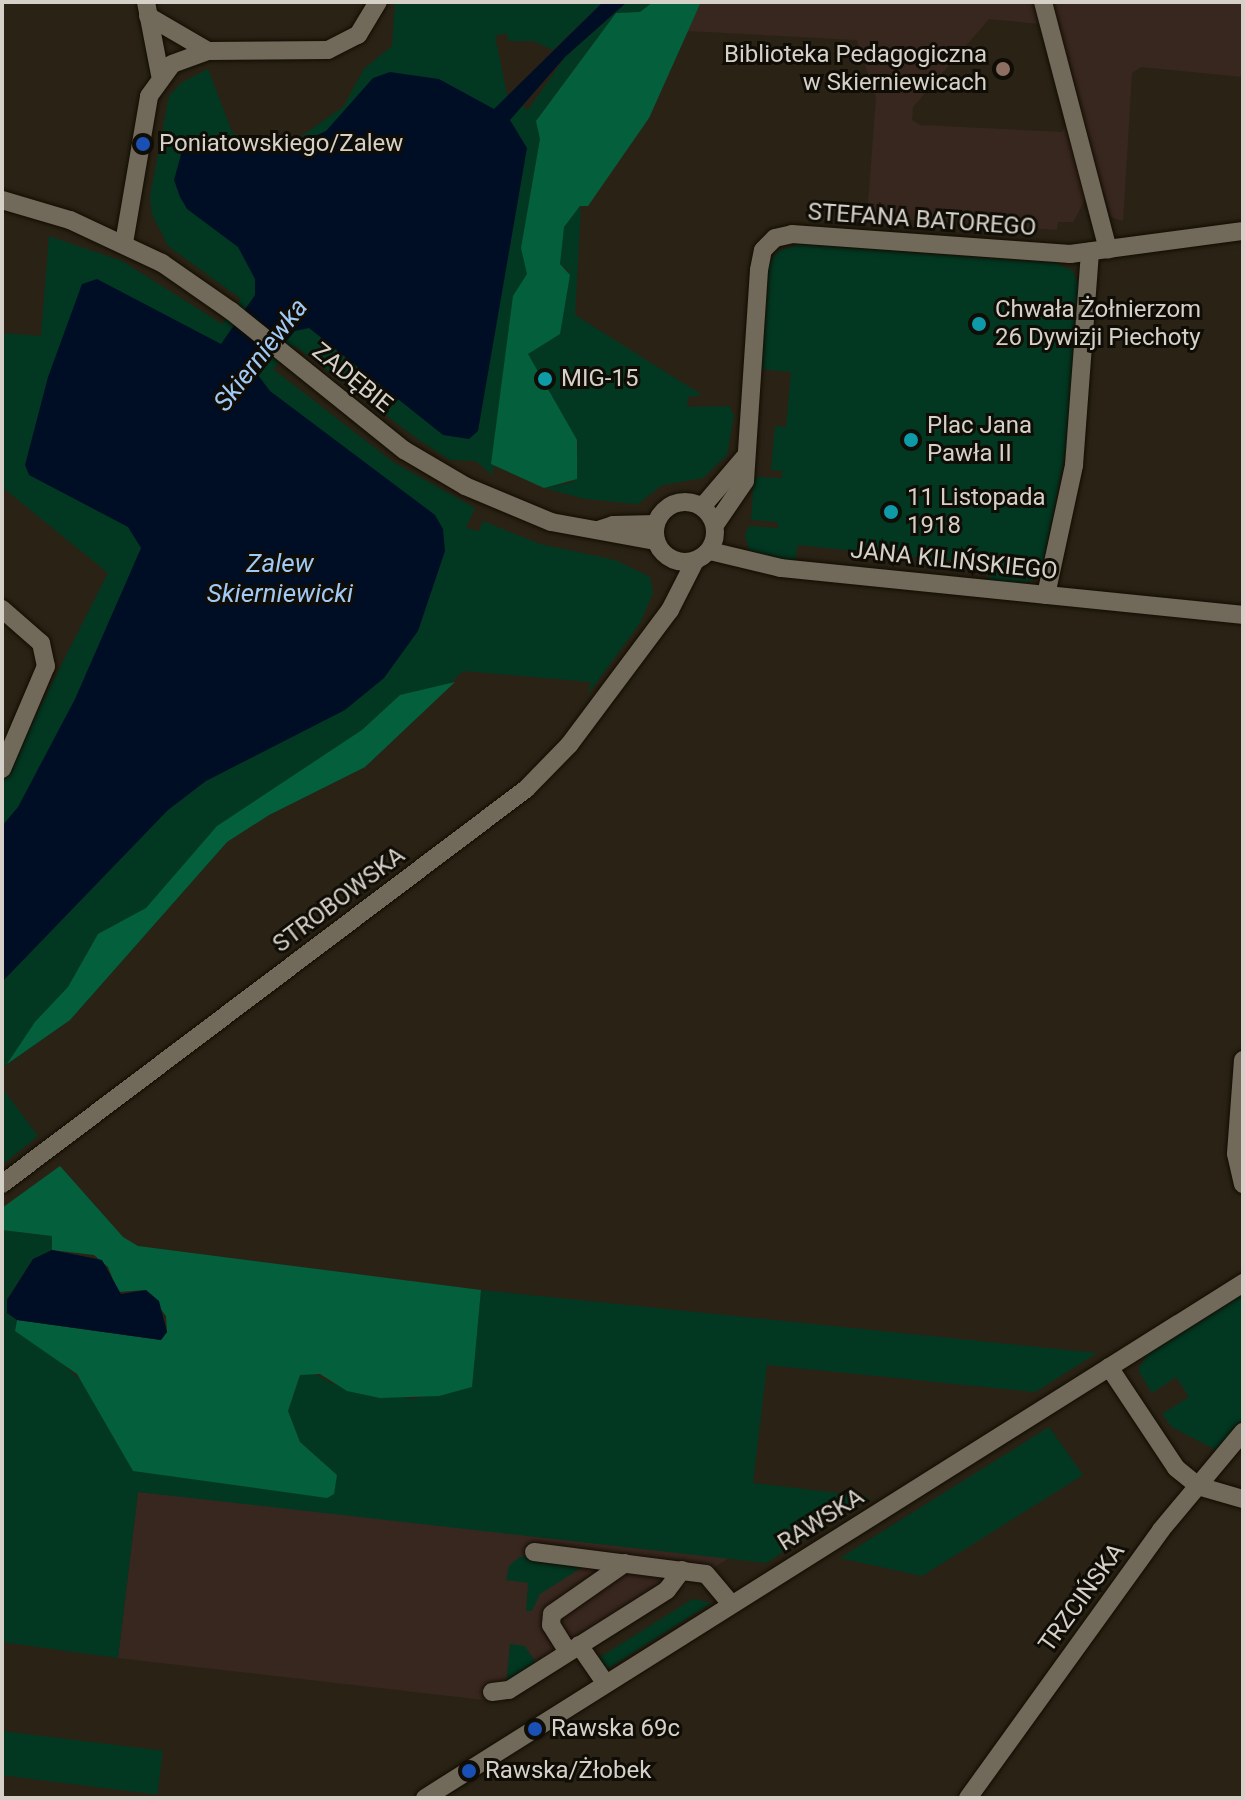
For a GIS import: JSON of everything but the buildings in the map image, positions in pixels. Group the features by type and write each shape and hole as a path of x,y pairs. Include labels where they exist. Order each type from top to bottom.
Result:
{"street":[{"path":"124,243 147,104 160,75 177,60 208,51 328,50 358,35 378,2"},
{"path":"1043,2 1099,251 1074,465 1046,595"},
{"path":"147,9 208,51"},
{"path":"147,9 160,75"},
{"name":"ZADĘBIE","path":"2,200 70,220 124,243 231,311 404,450 465,486 551,522 598,530 613,525 656,532"},
{"name":"STEFANA BATOREGO","path":"715,525 742,491 761,259 775,238 792,234 1043,254 1099,251 1243,231"},
{"path":"702,507 744,458"},
{"path":"694,558 656,532 671,504 689,501 702,507 715,525"},
{"name":"STROBOWSKA","path":"2,1184 526,789 569,745 676,603 694,558 715,525"},
{"name":"JANA KILIŃSKIEGO","path":"694,558 1243,615"},
{"path":"2,609 41,643 46,666 2,769"},
{"path":"1243,1060 1236,1154 1243,1184"},
{"name":"RAWSKA","path":"425,1798 1243,1283"},
{"path":"1109,1367 1176,1468 1198,1486 1243,1499"},
{"name":"TRZCIŃSKA","path":"968,1798 1198,1486 1243,1432"},
{"path":"534,1552 710,1576 731,1604"},
{"path":"606,1684 552,1627 552,1614 625,1563"},
{"path":"492,1692 509,1690 672,1587 682,1570"}],"shaded area":[{"path":"701,2 1243,2 1243,77 1141,67 1132,73 1123,221 1111,217 1104,192 1087,196 1073,222 1058,222 1057,230 867,217 876,98 857,40 688,31","holes":["989,19 1040,24 1067,123 1062,132 920,125 912,120 913,107"]},
{"path":"138,1492 514,1531 729,1558 502,1702 118,1658"}],"green space":[{"path":"395,2 603,2 553,50 533,41 509,41 506,33 495,36 507,94 528,110 565,57 627,2 653,2 640,12 616,13 538,118 557,224 547,341 569,271 561,265 559,252 565,224 581,206 575,315 702,395 688,397 687,407 729,406 734,415 727,455 703,478 662,485 638,504 585,499 544,488 574,482 578,444 544,382 500,434 492,475 476,461 450,460 416,438 294,345 273,369 393,462 475,508 466,528 479,531 483,521 540,544 615,560 650,577 653,593 640,623 588,694 591,682 463,671 365,767 269,815 227,842 70,1020 2,1068 2,782 108,573 2,487 2,333 41,336 49,236 122,261 222,324 241,299 168,246 152,214 150,197 169,96 181,83 208,69 232,132 243,138 293,142 343,107 364,69 392,46"},
{"path":"653,2 701,2 649,118 588,206 580,206 564,227 560,264 570,275 560,334 528,354 577,440 577,479 544,488 491,464 513,296 527,274 521,248 540,139 536,121 616,13 640,12"},
{"name":"Plac Jana Pawła II","path":"801,244 1056,263 1073,271 1079,287 1069,434 1044,561 1034,580 1020,584 989,581 990,565 798,545 795,561 761,558 749,550 745,535 749,526 778,528 778,522 751,520 754,477 782,478 782,471 771,470 775,426 786,427 791,372 759,369 768,266 778,251"},
{"path":"455,682 365,767 269,815 227,842 70,1020 7,1064 35,1022 68,987 98,934 146,908 217,826 362,730 400,695"},
{"path":"2,1088 38,1136 2,1165"},
{"path":"60,1166 123,1237 138,1246 481,1290 472,1387 439,1396 380,1398 347,1391 320,1374 300,1375 288,1411 300,1442 337,1475 334,1494 327,1498 133,1471 77,1374 15,1331 17,1320 161,1340 167,1332 166,1316 146,1290 118,1292 108,1267 94,1255 52,1250 52,1236 2,1230 2,1208"},
{"path":"2,1230 53,1236 52,1250 33,1259 7,1299 7,1313 17,1320 15,1331 42,1345 90,1389 133,1471 337,1475 300,1442 288,1411 300,1375 310,1372 333,1384 412,1399 471,1387 481,1290 1097,1353 1035,1392 767,1365 753,1483 870,1497 766,1563 138,1492 118,1658 2,1642"},
{"path":"1243,1292 1243,1419 1216,1450 1172,1427 1162,1414 1189,1397 1176,1377 1152,1393 1138,1370 1149,1352"},
{"path":"1049,1427 1083,1475 922,1576 840,1558"},
{"path":"519,1557 589,1563 540,1594 532,1611 526,1611 528,1583 506,1580 509,1566"},
{"path":"693,1599 711,1603 607,1669 597,1659"},
{"path":"510,1644 525,1646 538,1666 506,1686"},
{"path":"2,1731 163,1751 157,1794 2,1775"}],"water":[{"name":"Zalew Skierniewicki","path":"603,2 627,2 565,57 510,120 527,148 478,431 469,439 443,435 309,328 295,331 258,375 270,391 435,515 443,529 445,551 418,631 384,678 345,710 206,781 168,810 2,982 2,826 18,807 75,699 141,548 128,527 29,475 25,465 48,377 82,284 97,279 221,344 255,295 255,279 238,247 187,209 180,197 174,180 185,140 200,135 257,149 294,146 326,131 373,78 390,72 439,79 494,109"},
{"path":"52,1250 102,1260 121,1294 146,1290 159,1301 167,1332 161,1340 17,1320 7,1313 7,1300 33,1259"}],"place":[{"name":"Biblioteka Pedagogiczna w Skierniewicach","path":"1003,69"},
{"name":"Poniatowskiego/Zalew","path":"143,144"},
{"name":"Chwała Żołnierzom 26 Dywizji Piechoty","path":"979,324"},
{"name":"MIG-15","path":"545,379"},
{"name":"Plac Jana Pawła II","path":"911,440"},
{"name":"11 Listopada 1918","path":"891,512"},
{"name":"Rawska 69c","path":"535,1729"},
{"name":"Rawska/Żłobek","path":"469,1771"}],"water label":[{"name":"Skierniewka","path":"261,355"}]}
